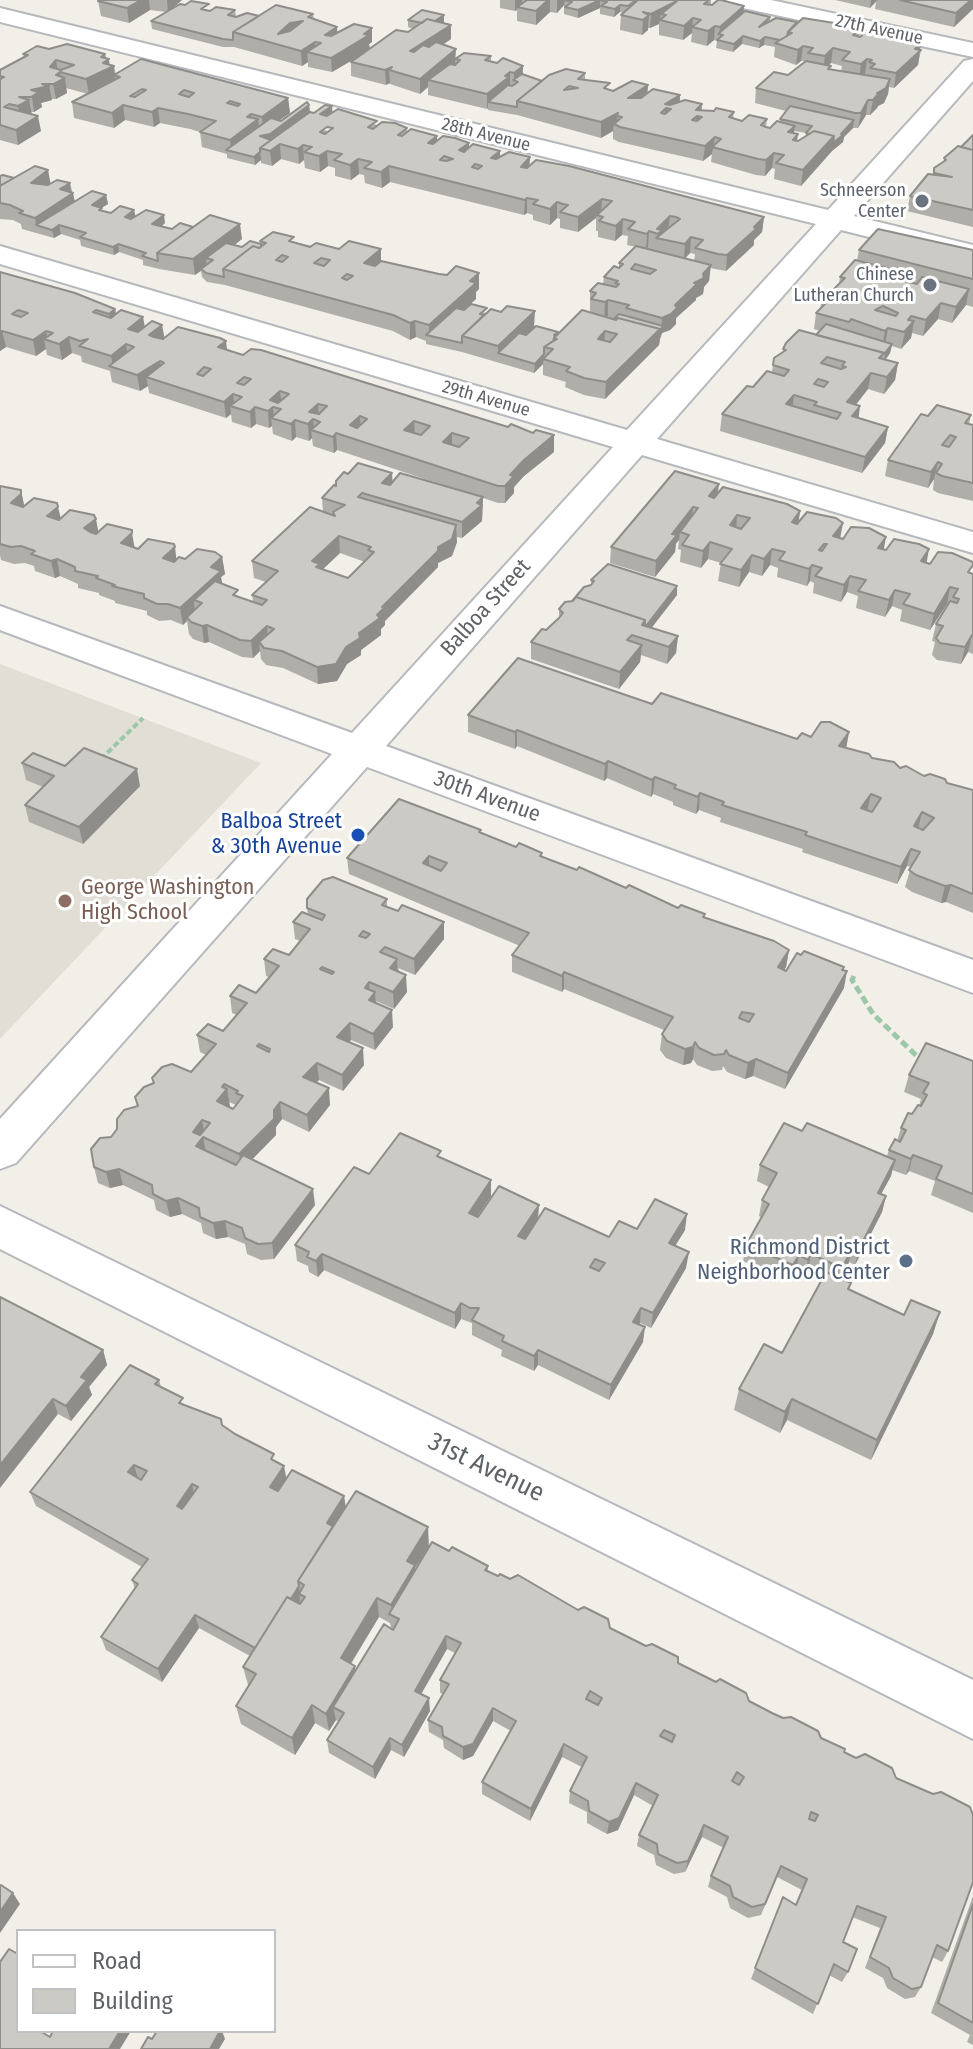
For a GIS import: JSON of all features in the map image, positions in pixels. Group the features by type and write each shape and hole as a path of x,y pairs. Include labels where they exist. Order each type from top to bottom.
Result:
{"street":[{"name":"27th Avenue","path":"738,0 973,50"},
{"path":"0,40 60,5"},
{"name":"28th Avenue","path":"0,15 973,254"},
{"name":"Balboa Street","path":"0,1150 973,66"},
{"name":"29th Avenue","path":"0,255 973,543"},
{"name":"30th Avenue","path":"0,617 973,977"},
{"name":"31st Avenue","path":"0,1226 973,1710"}],"path":[{"path":"93,767 143,718"},
{"path":"852,980 863,1002 885,1029 921,1060"}],"shaded area":[{"name":"George Washington High School","path":"0,664 261,763 0,1039"}],"building":[{"path":"100,0 141,0 127,8"},
{"path":"527,0 548,0 536,11 517,7"},
{"path":"565,0 600,0 578,10 565,7 572,2"},
{"path":"600,0 636,0 615,9 601,6 607,2"},
{"path":"638,0 709,0 704,4 712,5 721,0 744,6 720,27 715,26 708,31 692,27 701,20 693,18 684,26 660,20 666,15 661,14 677,1 651,14 643,12 649,15 643,20 621,15"},
{"path":"900,0 971,0 956,13"},
{"path":"191,1 209,4 201,9 210,11 216,7 235,10 228,15 236,17 247,13 259,16 233,32 233,40 151,21"},
{"path":"276,5 313,14 308,17 337,27 325,35 331,36 354,24 372,28 364,34 369,35 331,58 307,52 321,43 315,42 301,51 233,32","holes":["303,21 290,31 278,34 290,23"]},
{"path":"422,10 444,15 435,21 427,19 422,23 408,20"},
{"path":"745,11 770,17 759,27 776,18 797,22 780,40 765,37 760,41 743,36 734,44 717,40 723,35 718,34"},
{"path":"803,18 853,26 860,30 853,35 860,37 872,31 921,43 915,49 921,50 896,73 870,68 875,64 869,62 872,60 867,59 861,64 842,60 850,52 833,48 825,56 808,53 813,48 803,46 798,50 775,43 792,33 788,32"},
{"path":"427,19 451,25 410,51 414,52 423,45 429,47 436,42 456,49 420,79 389,70 392,67 385,70 351,62 396,30 408,32"},
{"path":"67,44 105,54 101,57 109,59 103,63 114,66 86,79 60,72 56,75 65,78 31,90 39,92 31,97 19,97 29,100 18,106 9,104 4,107 38,116 16,130 0,125 0,79 4,77 0,76 0,70 28,55 23,54 37,46 49,49","holes":["56,60 74,65 61,70 50,67"]},
{"path":"464,53 491,56 485,60 497,63 503,58 523,66 514,73 510,72 505,76 509,77 487,94 428,80 450,64 455,65 460,60 455,59"},
{"path":"141,59 288,98 262,117 251,114 247,117 258,119 230,140 200,132 216,121 188,114 158,108 152,112 123,105 112,113 72,102 120,77 114,75","holes":["146,90 135,97 130,96","184,90 194,93 189,97 179,94"]},
{"path":"806,61 831,66 828,69 890,79 886,88 877,93 873,100 868,100 861,113 756,88 774,72 788,75"},
{"path":"566,69 585,73 578,79 610,83 604,88 613,91 632,81 648,85 628,98 641,98 653,89 680,95 665,104 685,100 702,104 696,110 714,111 716,108 734,112 729,117 742,121 749,115 767,119 761,125 770,128 777,121 795,126 788,132 798,134 793,140 798,141 814,131 834,136 803,170 776,163 784,155 774,153 766,160 712,147 721,139 715,137 705,146 620,127 614,124 622,117 617,116 618,113 601,122 517,101 549,75"},
{"path":"522,74 542,81 517,101 517,107 488,102 508,85 518,82 513,80"},
{"path":"307,102 309,105 270,134 260,136 271,140 254,157 226,150 271,118 281,121"},
{"path":"325,105 332,106 320,114 327,116 338,109 377,121 368,127 373,129 382,122 395,123 407,128 398,135 402,136 411,129 437,136 428,143 433,144 443,136 455,138 469,143 459,150 464,152 473,144 500,151 491,158 496,159 509,152 530,157 521,167 527,168 536,160 569,166 764,217 754,227 756,229 727,255 718,254 695,248 703,240 691,237 685,244 656,238 680,219 676,217 670,216 657,229 662,230 658,234 628,229 635,222 623,219 616,226 599,221 603,217 597,215 612,201 602,199 578,217 560,212 568,205 557,202 550,209 533,204 538,200 525,200 389,166 381,172 364,168 372,162 358,159 350,165 334,160 342,154 327,151 319,156 304,152 312,147 303,145 298,149 280,144 270,151 260,148 310,112 314,113","holes":["327,127 333,128 325,134 320,132"]},
{"path":"790,106 854,120 833,143 834,136 814,131 806,133 812,126 780,119"},
{"path":"973,135 973,150 961,147"},
{"path":"958,146 973,150 973,210 910,196 928,174 952,177 934,173 934,168"},
{"path":"35,166 48,170 31,183 48,185 57,180 70,183 60,189 73,193 35,218 0,203 0,186"},
{"path":"0,176 14,178 0,186"},
{"path":"92,191 106,195 92,205 102,208 99,210 111,213 120,206 134,210 125,217 131,219 146,210 164,215 152,224 172,229 180,223 193,227 157,253 158,261 142,256 146,253 118,244 113,247 80,237 86,233 59,225 52,230 36,225"},
{"path":"210,215 240,224 193,259 157,253"},
{"path":"878,229 973,250 973,279 859,250"},
{"path":"273,232 294,237 289,241 310,247 316,243 339,249 349,241 381,249 364,263 375,266 381,261 447,275 456,266 479,273 470,281 476,283 429,325 415,321 410,323 393,315 223,269 253,246 259,248 266,243 260,241","holes":["282,255 288,257 282,262 276,260","321,258 330,260 324,266 314,263"]},
{"path":"250,241 261,244 261,247 253,246 223,269 224,277 201,269 213,260 206,258 226,243 242,247"},
{"path":"636,246 711,265 703,274 704,278 694,283 697,284 675,305 677,308 662,318 626,308 629,305 591,299 596,293 590,291 598,283 616,287 619,284 604,277 614,266 619,268 623,264 619,263","holes":["635,264 656,270 650,274 631,269"]},
{"path":"855,260 910,274 905,281 917,284 922,277 969,289 956,307 941,303 926,320 911,316 908,320 914,321 904,332 888,328 885,331 851,319 849,322 816,313 825,304 822,301 845,278 840,277","holes":["887,289 899,292 896,296 884,292","883,306 898,313 896,316 875,310"]},
{"path":"0,272 75,293 115,309 109,314 93,312 111,318 121,310 143,317 128,329 138,332 152,321 162,325 149,335 154,337 163,339 178,327 220,338 226,341 218,347 243,355 251,349 261,350 508,427 511,424 533,433 536,430 554,435 524,460 510,475 514,476 505,486 498,486 336,433 333,437 311,430 320,422 313,419 308,424 295,420 291,424 271,418 281,409 273,407 268,411 255,407 250,412 230,406 242,397 233,394 224,402 146,377 164,363 160,361 137,375 109,366 134,347 126,344 111,356 79,346 88,339 80,341 69,337 59,344 44,339 53,333 46,331 33,340 0,332","holes":["18,310 28,313 21,317 12,314","204,367 211,369 203,376 197,374","244,377 251,379 244,385 237,383","280,391 289,394 278,403 270,400","318,404 327,406 319,414 309,412","360,416 367,419 357,428 350,425","414,421 430,426 421,435 404,430","452,433 469,438 459,447 443,442"]},
{"path":"471,304 487,308 480,314 484,315 462,336 462,343 426,335 456,308 464,310"},
{"path":"507,306 535,311 498,346 462,336 491,309 501,312"},
{"path":"582,310 660,329 606,382 584,378 566,371 570,367 543,359 553,349 544,347 557,339 554,338","holes":["605,331 617,334 610,342 598,339"]},
{"path":"619,314 663,326 660,331 614,319"},
{"path":"826,324 892,344 885,353 816,335"},
{"path":"536,326 558,332 553,341 544,347 544,354 535,364 498,353 519,333 526,335"},
{"path":"799,330 884,353 879,358 898,363 887,377 871,373 847,402 860,406 852,416 888,427 865,457 722,414 747,386 753,387 767,371 784,376 789,370 773,365 774,358 786,350 783,349","holes":["827,357 845,362 842,366 846,367 841,369 821,363","818,379 828,382 824,387 814,384","794,395 841,413 837,419 786,404"]},
{"path":"937,405 971,415 965,423 973,425 973,483 936,473 942,464 938,462 931,472 888,460 921,414 928,416","holes":["950,435 956,437 949,447 942,445"]},
{"path":"358,463 392,473 382,483 390,485 400,473 483,497 477,503 482,505 462,522 362,493 358,497 456,525 452,539 438,547 438,551 382,607 377,615 380,618 359,633 360,638 346,647 336,664 317,667 282,651 264,648 259,642 274,629 267,626 251,641 191,622 187,617 202,603 194,600 215,581 238,590 233,595 262,605 267,600 252,595 278,571 252,561 310,507 335,516 333,512 345,505 322,498 336,486 336,481 344,472 348,474","holes":["339,536 371,547 368,550 374,552 348,578 316,567 320,564 312,561"]},
{"path":"675,471 719,484 709,496 714,498 723,487 787,504 800,511 792,522 797,524 807,512 836,518 843,523 833,536 843,539 851,527 869,528 886,537 878,548 886,550 894,539 929,549 921,561 930,564 938,552 952,553 973,562 968,572 973,574 973,636 965,647 940,643 936,638 943,626 936,624 950,601 957,603 959,599 953,597 958,589 950,587 934,614 903,604 910,594 895,590 889,600 858,591 866,580 850,576 844,585 815,576 822,568 812,565 809,569 779,560 785,552 772,549 764,559 752,555 741,570 720,564 732,549 710,542 703,551 682,545 689,535 680,532 698,508 693,507 672,534 677,535 656,561 611,547","holes":["737,515 750,518 741,529 730,525"]},
{"path":"0,486 21,490 21,494 11,503 23,507 34,498 57,503 58,507 47,516 59,520 70,510 94,515 96,519 84,528 96,534 107,524 132,530 121,543 138,549 148,539 174,544 175,547 163,558 174,562 179,557 185,559 197,549 215,552 222,557 211,567 221,571 180,608 157,604 144,598 144,594 112,586 115,585 96,578 98,576 75,571 75,567 57,559 51,561 31,554 35,551 21,546 0,544"},
{"path":"608,564 677,586 646,626 645,620 576,597 573,600 584,587 591,585 594,581 591,580"},
{"path":"576,597 645,620 642,625 678,636 669,647 632,635 627,640 642,645 620,672 531,642 542,629 546,630 559,618 563,613 559,609 565,602 573,601"},
{"path":"518,658 652,704 661,693 797,739 802,733 811,737 821,722 830,722 849,732 839,746 973,790 973,894 909,870 920,852 911,849 901,867 722,805 724,802 700,793 698,797 655,777 652,780 608,761 605,764 468,715","holes":["871,794 881,798 872,812 861,808","922,812 934,818 923,830 914,826"]},
{"path":"84,748 137,769 79,827 25,805 54,776 22,763 33,753 65,766"},
{"path":"399,799 481,830 479,832 516,847 519,843 542,853 540,856 577,870 579,867 626,888 629,885 678,908 681,905 705,914 703,917 774,941 789,950 778,967 786,971 797,953 801,955 804,951 847,971 788,1073 756,1059 748,1063 729,1055 726,1050 724,1054 714,1055 699,1048 695,1042 693,1047 685,1049 667,1041 662,1034 673,1017 564,972 562,976 512,955 529,933 347,858","holes":["429,856 447,863 441,871 423,863","742,1012 754,1014 749,1022 739,1018"]},
{"path":"333,877 387,899 382,905 398,911 402,905 444,922 414,959 385,947 380,952 397,959 390,968 406,975 393,992 369,982 365,988 375,992 369,1000 392,1010 373,1034 350,1023 337,1037 363,1048 342,1075 317,1063 303,1077 329,1088 307,1115 280,1102 274,1110 274,1119 239,1154 203,1137 196,1146 236,1165 243,1155 313,1189 272,1243 258,1244 245,1238 242,1228 225,1221 213,1223 200,1217 199,1208 178,1198 166,1201 153,1194 152,1185 119,1169 106,1172 94,1167 91,1149 100,1138 111,1137 117,1129 117,1119 124,1110 138,1106 135,1097 144,1087 154,1083 152,1078 162,1067 172,1064 191,1072 216,1044 197,1035 208,1024 223,1031 247,1003 230,996 239,985 256,993 279,966 264,959 273,949 289,955 310,929 293,922 302,912 322,920 325,915 307,908 307,899 323,880","holes":["363,931 370,934 366,938 359,936","224,1084 243,1096 233,1109 217,1101 227,1089 222,1087","202,1120 210,1123 200,1135 193,1132"]},
{"path":"926,1043 973,1061 973,1194 936,1179 942,1166 889,1150 895,1139 900,1142 906,1130 901,1128 908,1113 912,1114 918,1105 921,1106 927,1095 923,1093 929,1083 909,1075"},
{"path":"784,1123 802,1131 807,1123 895,1160 878,1193 886,1196 859,1249 850,1245 852,1249 842,1268 811,1254 808,1260 799,1255 793,1265 746,1245 769,1204 762,1200 777,1173 760,1165"},
{"path":"400,1133 441,1151 437,1156 491,1180 469,1213 478,1217 499,1186 539,1205 518,1236 525,1239 545,1208 609,1237 619,1221 637,1229 655,1199 687,1214 669,1243 689,1252 653,1313 641,1308 633,1322 645,1327 611,1385 538,1350 534,1356 502,1341 504,1336 472,1320 479,1308 470,1308 461,1303 455,1313 322,1254 316,1261 307,1257 309,1252 295,1245 354,1167 369,1174","holes":["595,1259 605,1263 599,1271 590,1267"]},
{"path":"826,1272 851,1283 848,1289 904,1315 911,1300 940,1312 877,1440 792,1399 785,1412 739,1389 764,1344 782,1353"},
{"path":"0,1297 103,1350 81,1377 87,1380 66,1406 53,1399 0,1465"},
{"path":"130,1365 159,1380 155,1384 183,1398 179,1403 221,1419 222,1425 235,1434 274,1454 271,1459 284,1466 270,1487 278,1491 292,1470 344,1496 327,1523 333,1526 298,1581 299,1586 291,1599 287,1597 255,1648 195,1615 158,1669 101,1637 138,1584 132,1580 148,1559 30,1492","holes":["134,1465 147,1471 141,1480 128,1472","192,1484 198,1487 182,1509 177,1506"]},
{"path":"356,1491 428,1527 407,1561 415,1565 391,1605 377,1598 341,1658 355,1666 326,1714 312,1705 292,1738 236,1706 256,1674 243,1667 287,1597 300,1604 305,1597 299,1594 304,1585 298,1581"},
{"path":"432,1542 449,1551 452,1547 488,1566 485,1570 498,1576 500,1574 510,1579 518,1575 578,1610 584,1607 608,1619 610,1628 646,1646 652,1644 678,1657 678,1663 716,1682 720,1679 746,1693 749,1701 818,1731 821,1738 845,1749 844,1752 856,1758 865,1754 892,1768 896,1778 933,1794 941,1792 970,1807 973,1815 973,1882 948,1951 937,1945 921,1987 912,1989 893,1978 889,1968 870,1957 886,1917 857,1906 843,1942 857,1949 848,1972 834,1964 818,2004 755,1968 783,1897 796,1905 807,1879 781,1866 765,1904 752,1907 733,1897 730,1886 711,1876 728,1837 704,1825 688,1861 677,1863 658,1854 657,1844 639,1835 658,1795 636,1783 619,1818 609,1822 589,1811 588,1801 570,1791 587,1757 564,1744 531,1809 482,1782 516,1721 493,1708 473,1744 463,1747 443,1736 442,1727 428,1720 449,1684 440,1680 461,1643 446,1636 415,1691 429,1698 402,1745 390,1738 373,1767 327,1740 344,1713 333,1707 384,1624 393,1630 399,1619 389,1614","holes":["590,1691 602,1698 598,1705 586,1699","664,1730 675,1735 672,1742 660,1736","737,1772 744,1777 739,1785 732,1781","811,1812 818,1815 815,1821 809,1819"]},
{"path":"0,1886 13,1893 0,1912"},
{"path":"973,1904 973,2023 938,2003"},
{"path":"9,1949 16,1953 16,2033 43,2033 50,2037 52,2033 119,2033 109,2049 0,2049 0,1962"},
{"path":"156,2033 219,2033 210,2049 141,2049 148,2037 152,2039"}],"place":[{"name":"Schneerson Center","path":"922,201"},
{"name":"Chinese Lutheran Church","path":"930,285"},
{"name":"Balboa Street & 30th Avenue","path":"358,835"},
{"name":"George Washington High School","path":"65,901"},
{"name":"Richmond District Neighborhood Center","path":"906,1261"}]}
